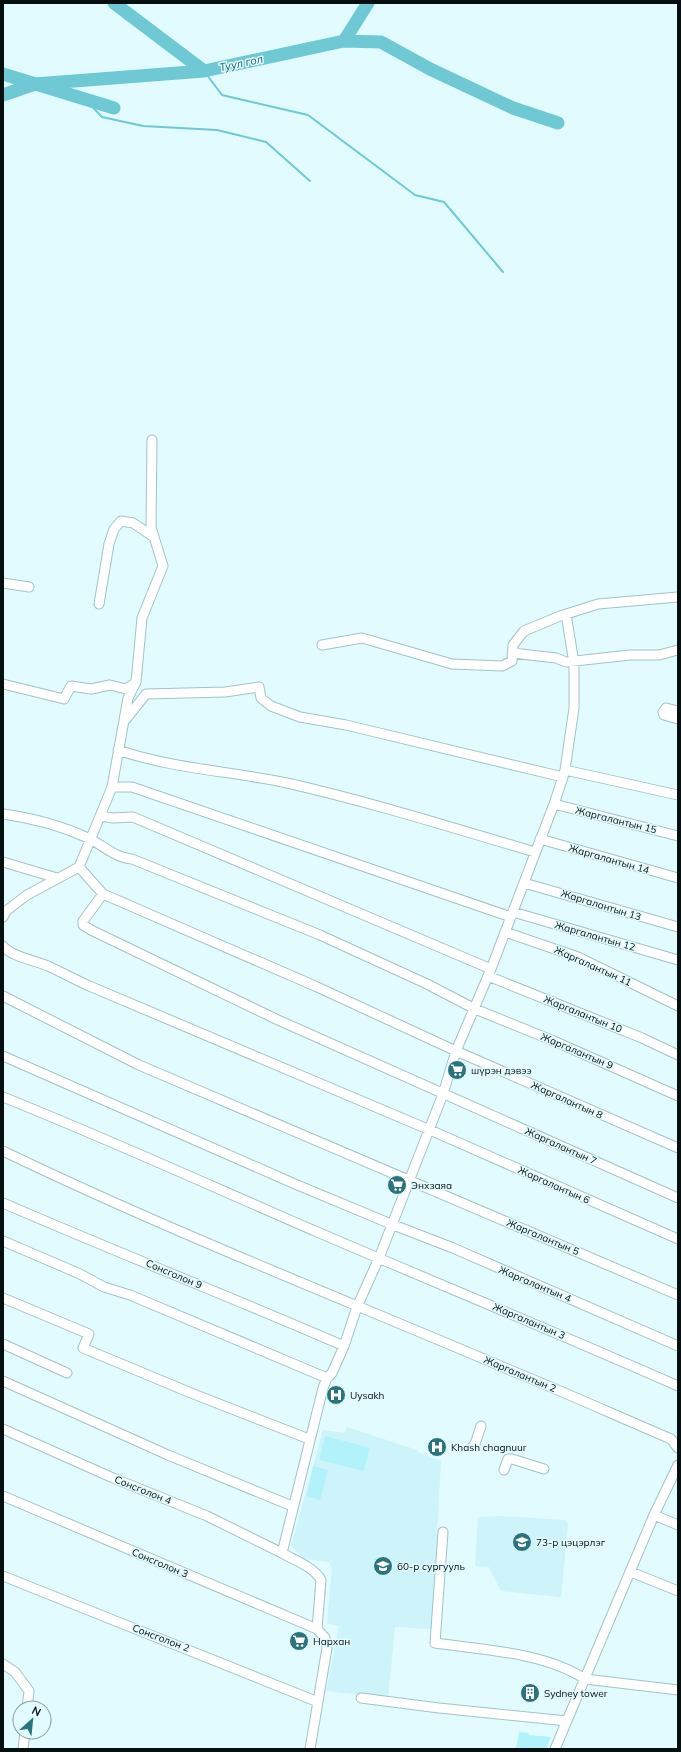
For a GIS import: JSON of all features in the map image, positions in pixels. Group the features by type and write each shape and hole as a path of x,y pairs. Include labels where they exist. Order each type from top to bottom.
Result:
{"street":[{"path":"3,917 6,912 27,895 79,867 112,787 118,750 126,719 128,698 136,682 142,618 163,566 151,527 152,440"},
{"path":"99,604 109,544 114,529 121,521 133,523 154,537"},
{"path":"3,583 29,587"},
{"path":"322,645 362,638 452,664 502,666 512,661 513,645 524,631 566,614 598,604 678,597"},
{"path":"282,1553 292,1506 323,1388 327,1378 332,1373 344,1346 357,1307 379,1258 408,1181 430,1130 456,1051 475,1009 554,804 564,774 574,708 574,662 566,614"},
{"path":"513,652 556,658 566,662 574,662 630,655 659,655 678,650"},
{"path":"3,684 64,700 71,686 91,689 110,685 126,689 136,682"},
{"path":"126,719 146,694 225,692 259,687 261,698 271,706 300,717 346,725 564,774 678,796"},
{"path":"678,711 666,708 663,712 664,715 678,719"},
{"path":"118,750 140,758 286,783 410,815 535,852"},
{"name":"Жаргалантын 12","path":"112,787 132,787 512,914 678,960"},
{"name":"Жаргалантын 15","path":"554,804 678,836"},
{"name":"Жаргалантын 9","path":"3,814 68,830 90,839 124,859 132,859 320,934 427,984 475,1009 554,1041 678,1096"},
{"name":"Жаргалантын 10","path":"100,816 113,818 133,817 678,1055"},
{"name":"Жаргалантын 14","path":"540,839 678,878"},
{"path":"3,862 57,878"},
{"path":"79,867 103,894"},
{"name":"Жаргалантын 13","path":"524,883 678,927"},
{"name":"Жаргалантын 8","path":"103,894 316,986 456,1051 678,1148"},
{"name":"Жаргалантын 7","path":"103,894 83,921 83,925 91,930 278,1020 678,1198"},
{"name":"Жаргалантын 11","path":"505,932 578,957 678,1006"},
{"name":"Жаргалантын 6","path":"3,946 20,956 47,966 116,997 430,1130 678,1240"},
{"name":"Жаргалантын 5","path":"3,996 139,1065 401,1175 408,1181 678,1295"},
{"name":"Жаргалантын 4","path":"3,1056 391,1224 453,1248 678,1346"},
{"name":"Жаргалантын 3","path":"3,1098 62,1120 379,1258 531,1321 678,1386"},
{"name":"Жаргалантын 2","path":"3,1151 186,1234 357,1307 509,1369 671,1439 678,1448"},
{"name":"Сонсголон 9","path":"3,1203 344,1346"},
{"path":"3,1241 80,1274 104,1287 137,1298 327,1378"},
{"path":"3,1298 89,1334 83,1348 191,1393 309,1439"},
{"path":"3,1344 67,1373"},
{"path":"3,1381 168,1455 292,1506"},
{"path":"473,1446 482,1426"},
{"name":"Сонсголон 4","path":"3,1429 114,1478 207,1516 282,1553 313,1571 321,1580 317,1629"},
{"path":"504,1470 508,1459 544,1469"},
{"path":"555,1749 654,1515 678,1465"},
{"name":"Сонсголон 3","path":"3,1496 317,1629"},
{"path":"654,1515 678,1525"},
{"path":"443,1532 435,1643 537,1659 574,1672 585,1679 678,1690"},
{"path":"631,1572 678,1591"},
{"name":"Сонсголон 2","path":"3,1576 318,1702"},
{"path":"310,1749 327,1645 325,1638 317,1629"},
{"path":"3,1664 15,1672 29,1691 28,1700"},
{"path":"361,1698 439,1708 567,1721"}],"shaded area":[{"name":"60-р сургууль","path":"347,1427 417,1450 418,1452 441,1461 432,1629 395,1627 388,1698 326,1691 339,1626 327,1623 332,1569 329,1562 305,1559 291,1546 323,1430 345,1433"},
{"path":"325,1436 370,1448 364,1471 319,1460"},
{"path":"313,1466 328,1470 320,1500 307,1496"},
{"name":"73-р цэцэрлэг","path":"500,1516 565,1520 568,1524 561,1597 501,1591 489,1567 475,1566 478,1517"},
{"path":"519,1732 529,1733 529,1735 551,1737 546,1749 515,1749"}],"waterway":[{"name":"Туул гол","path":"114,3 204,71 344,41 368,3"},
{"path":"344,41 381,42 430,69 513,108 558,123"},
{"path":"204,71 222,95 308,115 415,195 444,202 503,272"},
{"path":"3,95 35,84 204,71"},
{"path":"3,74 114,108"},
{"path":"85,99 102,117 143,126 217,130 266,142 310,181"}],"place":[{"name":"шүрэн дэвээ","path":"457,1070"},
{"name":"Энхзаяа","path":"397,1185"},
{"name":"Uysakh","path":"336,1395"},
{"name":"Khash chagnuur","path":"437,1447"},
{"name":"73-р цэцэрлэг","path":"522,1542"},
{"name":"60-р сургууль","path":"383,1566"},
{"name":"Нархан","path":"299,1641"},
{"name":"Sydney tower","path":"530,1693"}]}
